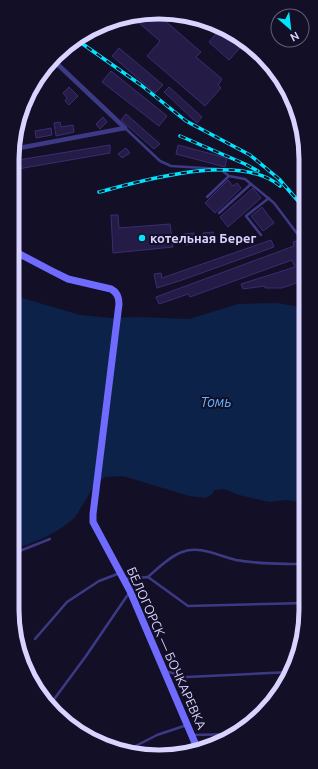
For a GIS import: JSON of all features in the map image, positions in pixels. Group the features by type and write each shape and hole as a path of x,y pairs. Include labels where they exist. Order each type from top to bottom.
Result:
{"main road":[{"name":"БЕЛОГОРСК — БОЧКАРЕВКА","path":"19,254 68,279 111,289 115,291 119,297 93,522 130,591 196,745"}],"street":[{"path":"57,64 125,128"},
{"path":"20,148 125,128"}],"lane":[{"path":"125,128 160,161 170,166 180,165 220,169 229,176 245,179 274,203 299,236"},
{"path":"207,197 229,176"},
{"path":"219,213 250,184"},
{"path":"261,235 246,216 269,198"},
{"path":"19,551 50,538"},
{"path":"148,577 166,561 183,552 203,550 235,560 266,564 299,564"},
{"path":"35,639 67,602 99,581 122,576 148,577 188,606 299,603"},
{"path":"52,700 77,668 130,591"},
{"path":"165,671 187,677 285,672"},
{"path":"133,747 157,735 187,724"},
{"path":"192,734 223,734"}],"water":[{"name":"Томь","path":"19,297 80,315 112,318 137,317 189,319 238,304 278,303 299,307 299,463 295,464 299,467 299,502 286,500 269,502 239,495 224,489 215,490 211,495 205,498 189,496 123,476 105,477 91,490 75,517 62,528 19,547"}],"building":[{"path":"150,19 163,19 201,52 196,57 222,79 218,85 221,88 205,106 147,56 160,41 137,21"},
{"path":"218,32 227,36 240,48 229,60 209,42"},
{"path":"119,48 163,85 155,93 112,56"},
{"path":"111,71 167,116 159,126 102,82"},
{"path":"69,87 78,96 69,105 65,101 67,98 63,93"},
{"path":"169,87 202,117 197,123 164,92"},
{"path":"126,114 160,144 154,149 121,120"},
{"path":"103,117 107,122 100,129 96,124"},
{"path":"60,122 61,127 73,125 74,132 56,136 54,123"},
{"path":"51,128 52,135 36,138 35,131"},
{"path":"110,145 110,153 19,169 19,160"},
{"path":"178,145 227,158 225,167 176,154"},
{"path":"126,148 130,153 122,158 118,154"},
{"path":"228,180 233,186 237,183 241,188 215,213 205,203"},
{"path":"253,188 261,198 228,227 220,217"},
{"path":"262,207 274,223 263,231 251,216"},
{"name":"котельная Берег","path":"111,215 118,215 119,228 170,224 173,247 113,253"},
{"path":"213,232 214,243 204,244 203,233"},
{"path":"194,233 195,244 185,245 184,234"},
{"path":"271,240 274,247 157,288 154,274 161,273 162,278"},
{"path":"299,240 299,282 282,288 265,288 265,286 243,289 241,284 295,267 292,260 190,297 188,294 159,304 156,297 294,246 293,242"}],"railway":[{"path":"81,43 141,85 186,121 250,155 279,179 299,202"},
{"path":"180,136 258,171"},
{"path":"99,192 166,176 217,170 241,171 263,176 280,186"}],"place":[{"name":"котельная Берег","path":"142,238"}]}
